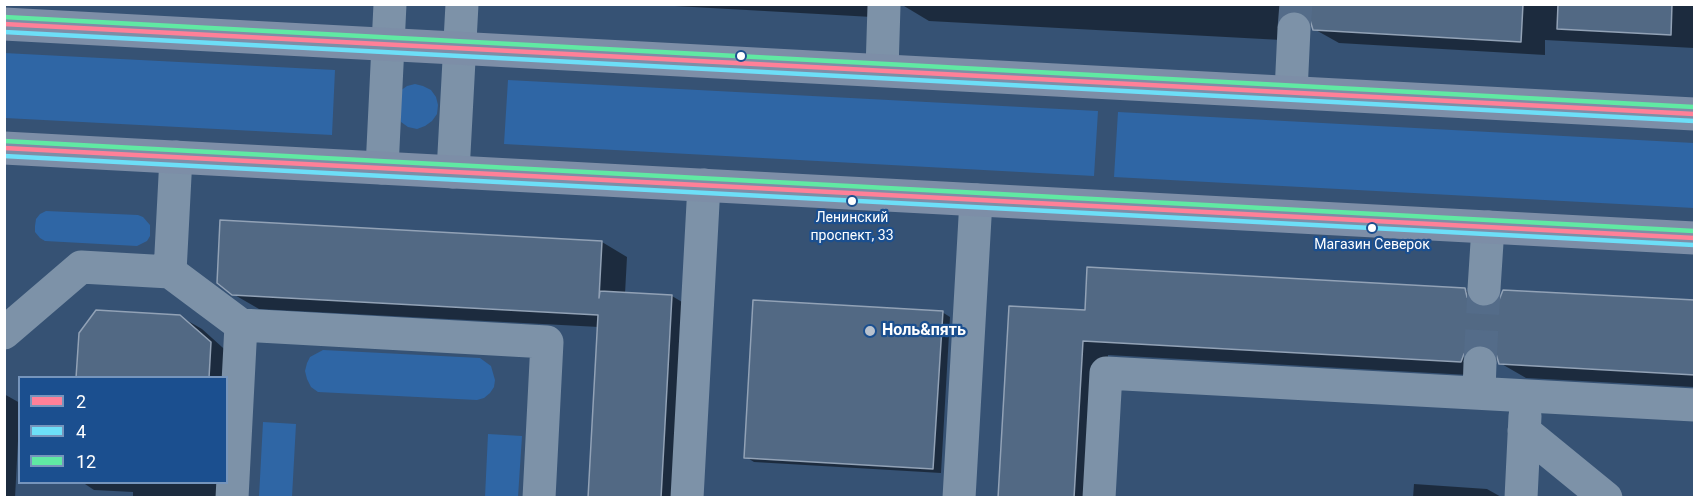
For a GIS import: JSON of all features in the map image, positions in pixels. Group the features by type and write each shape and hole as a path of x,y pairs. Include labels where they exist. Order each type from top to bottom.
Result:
{"main road":[{"path":"4,24 1695,114"},
{"path":"4,148 1695,238"}],"street":[{"path":"382,168 390,4"},
{"path":"453,172 462,4"},
{"path":"882,70 884,6"},
{"path":"1291,92 1294,29"},
{"path":"170,272 176,157"},
{"path":"687,498 704,185"},
{"path":"959,498 976,200"},
{"path":"1484,289 1488,227"},
{"path":"4,333 81,267 170,272 241,325 547,342 539,498"},
{"path":"232,498 241,325"},
{"path":"1099,498 1106,373 1479,378 1527,396 1695,405"},
{"path":"1521,498 1527,396"},
{"path":"1524,431 1606,498"}],"shaded area":[{"path":"4,53 335,70 332,135 5,118"},
{"path":"508,80 1098,111 1094,176 504,144"},
{"path":"415,84 431,90 438,105 437,114 432,121 417,129 401,122 400,91"},
{"path":"1118,112 1694,143 1694,208 1114,177"},
{"path":"46,211 138,215 150,225 150,236 147,241 137,246 45,241 35,232 35,226 36,219"},
{"path":"323,350 480,358 491,366 495,380 494,387 484,398 477,400 318,392 311,387 305,371 310,357"},
{"path":"263,422 296,424 292,497 259,497"},
{"path":"488,434 522,436 518,497 485,497"}],"building":[{"path":"1281,4 1523,4 1521,42 1313,30 1310,20 1304,13 1294,10 1281,16"},
{"path":"1558,4 1672,4 1671,35 1557,29"},
{"path":"220,220 602,241 599,298 600,291 672,295 661,498 588,498 598,315 232,295 217,283"},
{"path":"1087,267 1465,288 1467,297 1473,304 1483,308 1492,306 1499,300 1503,290 1695,300 1695,375 1499,364 1496,354 1490,347 1481,344 1471,347 1464,354 1461,362 1083,341 1074,498 998,498 1009,306 1085,310"},
{"path":"753,300 943,311 933,469 744,458"},
{"path":"96,310 180,315 211,342 209,376 76,376 79,333"}],"tunnel":[{"path":"1294,29 1296,4"},
{"path":"1480,363 1484,289"}],"transit line":[{"name":"12","path":"4,17 1694,107"},
{"name":"2","path":"4,24 1694,114"},
{"name":"4","path":"4,32 1694,121"},
{"name":"12","path":"4,141 1694,231"},
{"name":"2","path":"4,148 1694,238"},
{"name":"4","path":"4,156 1694,245"}],"place":[{"name":"Ленинский проспект, 33","path":"852,201"},
{"name":"Магазин Северок","path":"1372,228"},
{"name":"Ноль&пять","path":"870,331"}]}
